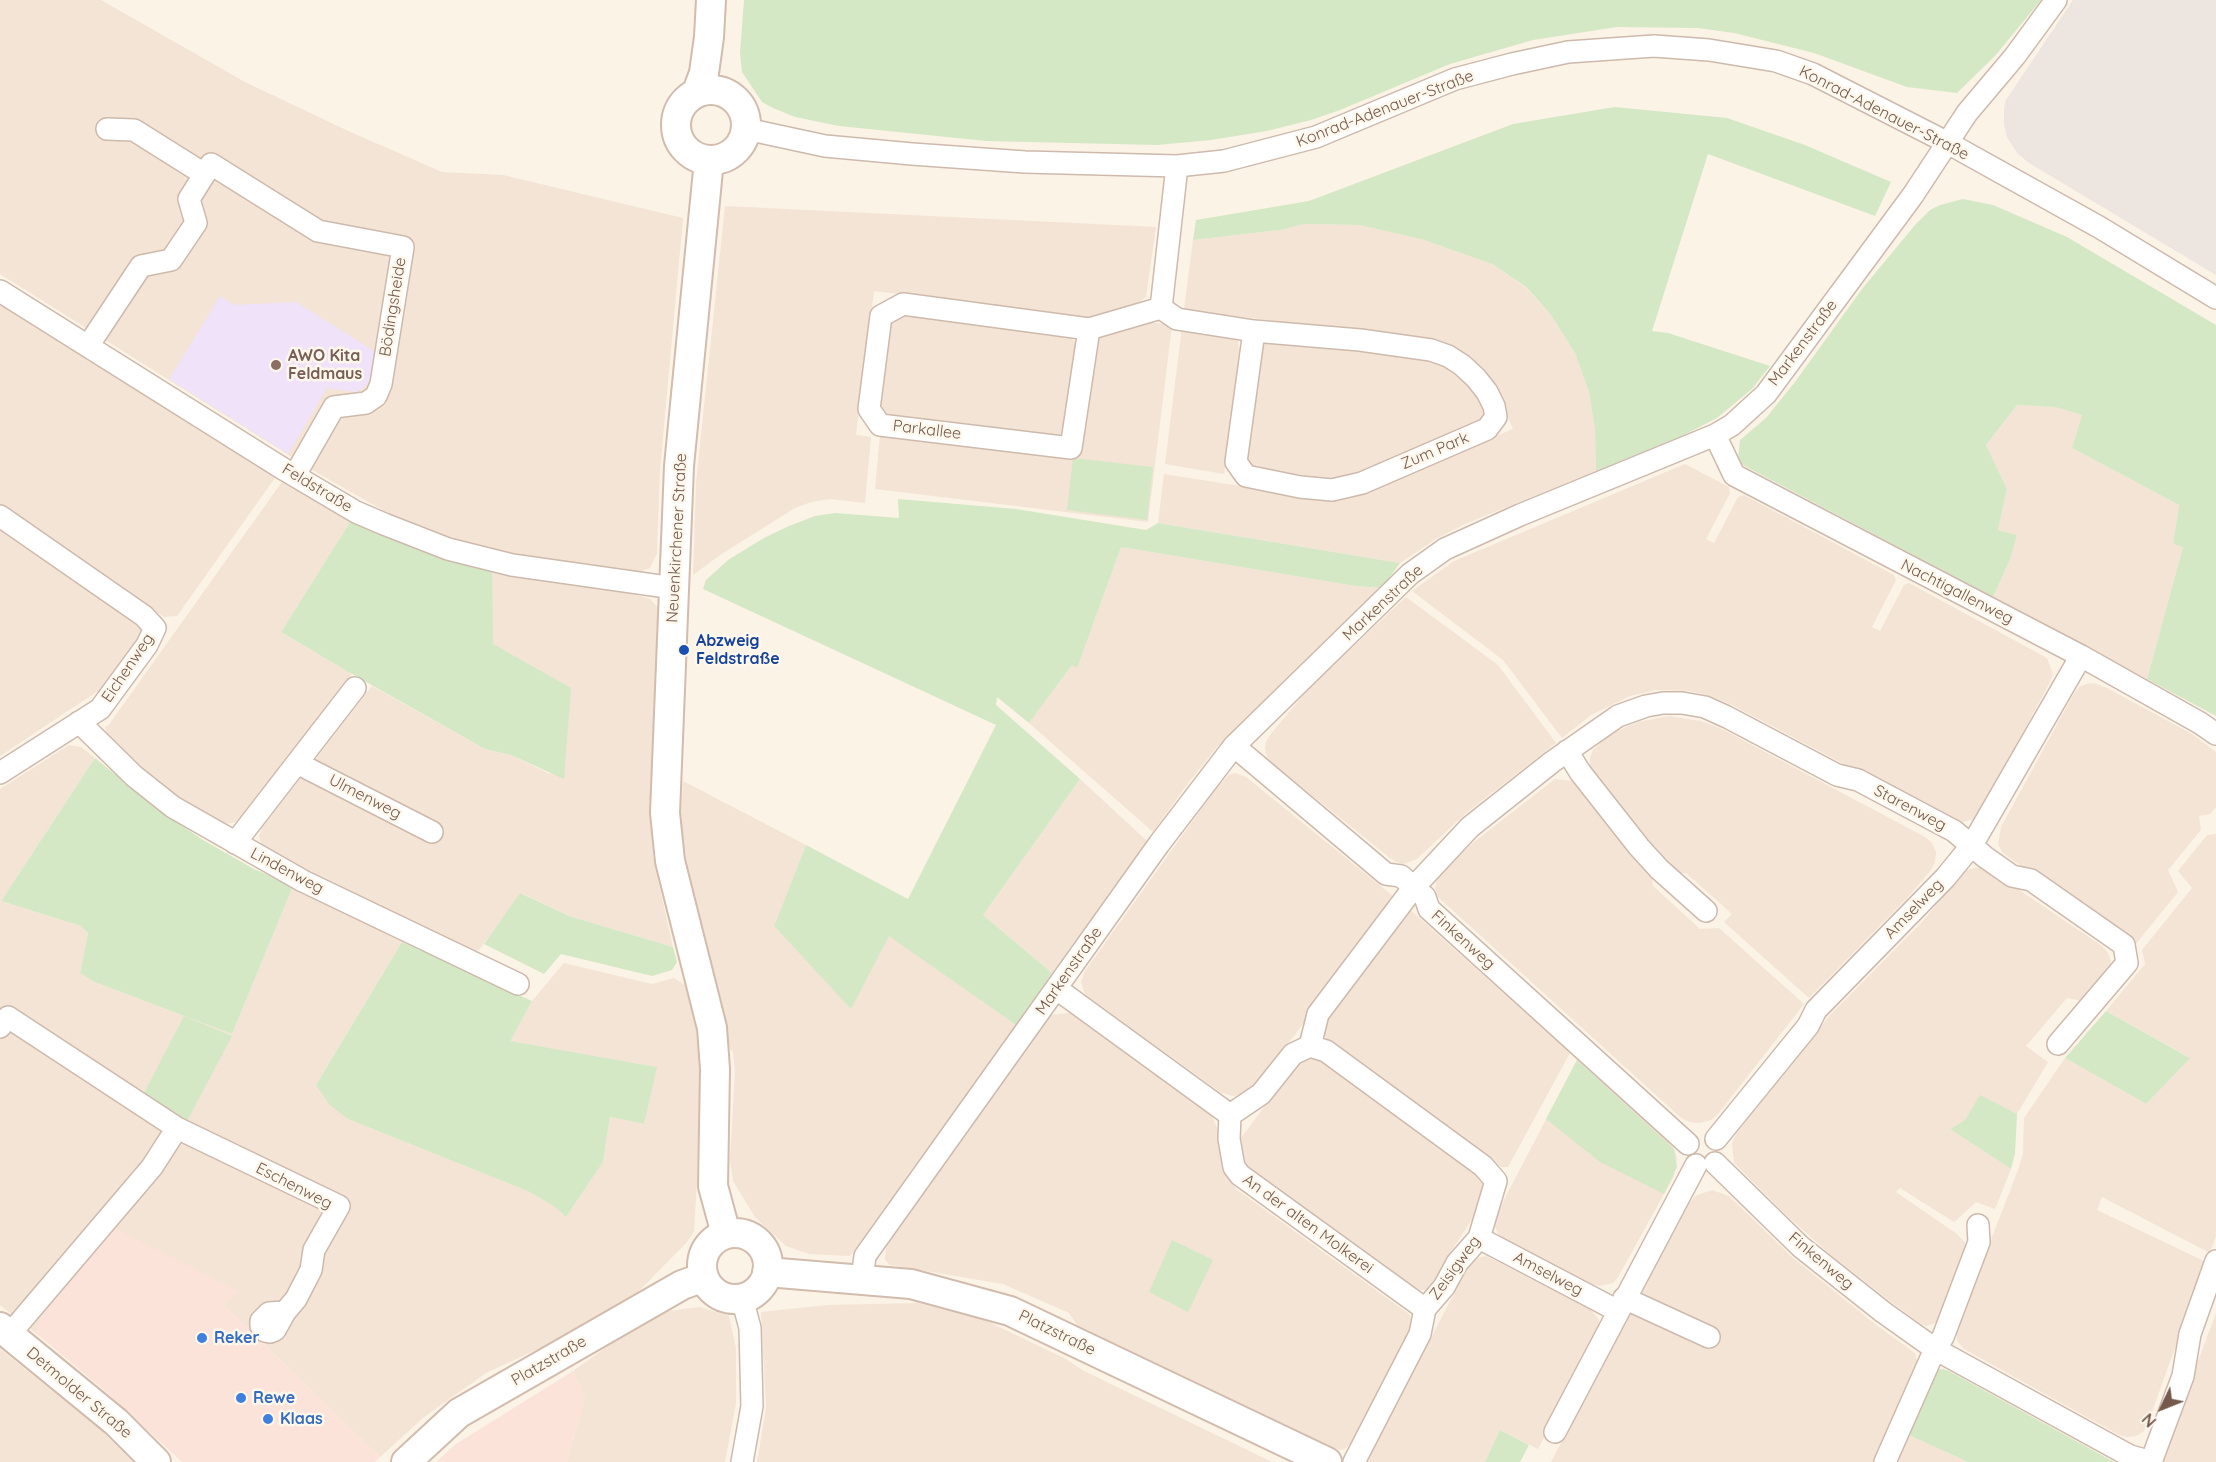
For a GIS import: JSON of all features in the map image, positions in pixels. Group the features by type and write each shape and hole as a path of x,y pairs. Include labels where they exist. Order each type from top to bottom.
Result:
{"street":[{"path":"711,0 704,73 711,92"},
{"path":"711,92 723,67 716,0"},
{"name":"Markenstraße","path":"862,1279 865,1256 1058,989 1159,844 1234,746 1410,574 1445,549 1520,515 1715,435 1732,425 1766,394 1913,195 1967,113 2015,56 2056,0"},
{"name":"Konrad-Adenauer-Straße","path":"746,129 825,146 912,154 1025,162 1177,166 1224,161 1316,137 1455,79 1512,64 1568,52 1654,46 1709,50 1776,61 1813,74 1948,143 2099,227 2216,298"},
{"path":"711,92 741,106 746,129 740,146 726,157 709,160 694,155 682,145 676,130 677,115 685,101 711,92"},
{"path":"88,346 141,266 171,260 196,223 189,199 204,174 134,130 107,129"},
{"name":"Neuenkirchener Straße","path":"709,160 679,466 665,813 670,861 712,1028 716,1069 713,1186 726,1234"},
{"name":"Bödingsheide","path":"204,174 211,164 318,231 403,247 381,384 376,396 366,403 334,407 295,475"},
{"path":"1161,308 1177,166"},
{"name":"Feldstraße","path":"0,291 356,512 448,549 512,565 674,588"},
{"name":"Parkallee","path":"1089,329 1071,448 880,425 869,409 881,316 903,304 1089,329 1161,308"},
{"name":"Zum Park","path":"1161,308 1177,319 1254,331 1360,340 1431,350 1448,356 1476,378 1487,392 1494,406 1496,417 1487,429 1362,483 1332,490 1300,487 1246,476 1236,462 1254,331"},
{"name":"Nachtigallenweg","path":"1715,435 1734,475 2081,656 2216,734"},
{"name":"Eichenweg","path":"0,516 144,616 155,628 147,645 100,709 0,773"},
{"name":"Amselweg","path":"1716,1139 1808,1026 1816,1010 1945,878 1972,845 2081,656"},
{"path":"235,843 355,688"},
{"name":"Starenweg","path":"1414,887 1470,827 1567,751 1618,716 1646,706 1663,703 1682,703 1705,707 1837,775 1858,780 1954,831 2012,876 2031,880 2124,945 2127,963 2058,1044"},
{"name":"Lindenweg","path":"79,722 134,776 173,807 303,881 518,984"},
{"name":"Finkenweg","path":"1234,746 1386,874 1401,876 1414,887 1425,897 1429,909 1689,1143"},
{"path":"1567,751 1580,772 1638,847 1706,911"},
{"name":"Ulmenweg","path":"297,763 432,832"},
{"path":"1058,989 1230,1115 1261,1094 1293,1054 1310,1046 1318,1014 1414,887"},
{"name":"Eschenweg","path":"0,1027 8,1017 177,1128 339,1206 315,1250 311,1270 306,1280 296,1299 285,1312"},
{"name":"Zeisigweg","path":"1310,1046 1326,1051 1483,1166 1496,1181 1479,1238 1457,1263 1444,1287 1425,1310 1420,1334 1354,1462"},
{"name":"An der alten Molkerei","path":"1230,1115 1229,1139 1234,1167 1240,1175 1425,1310"},
{"path":"5,1331 152,1167 177,1128"},
{"path":"1555,1432 1621,1304 1705,1164 1719,1156 1720,1147 1716,1139 1706,1135 1696,1136 1689,1143 1687,1152 1690,1160 1705,1164"},
{"name":"Finkenweg","path":"1705,1164 1801,1247 1883,1312 1935,1349 2130,1456 2151,1462"},
{"path":"1885,1462 1935,1349 1943,1337 1979,1242 1978,1225"},
{"path":"737,1233 757,1242 764,1251 767,1272 759,1289 742,1298 733,1299 715,1292 708,1286 702,1267 709,1246 726,1234 737,1233"},
{"name":"Amselweg","path":"1479,1238 1621,1304 1709,1337"},
{"path":"2151,1462 2183,1376 2190,1334 2216,1261"},
{"name":"Platzstraße","path":"767,1272 911,1284 1010,1311 1326,1462"},
{"name":"Platzstraße","path":"406,1462 459,1413 682,1285 704,1277"},
{"path":"742,1298 750,1328 752,1406 742,1462"},
{"name":"Detmolder Straße","path":"5,1331 116,1422 156,1462"}],"shaded area":[{"path":"0,0 101,0 245,82 442,172 503,175 683,218 660,470 657,553 650,568 637,573 515,554 452,538 388,513 314,471 0,274"},
{"path":"2073,0 2216,0 2216,275 2029,163 2017,153 2007,137 2004,124 2006,100"},
{"path":"725,206 1156,227 1146,297 1138,303 1091,318 874,291 856,435 871,437 865,503 830,499 811,502 795,508 720,555 693,575 696,483"},
{"path":"1305,224 1359,225 1421,239 1492,264 1525,287 1551,315 1575,353 1589,392 1595,429 1596,471 1465,524 1436,539 1400,563 1158,523 1164,474 1309,497 1368,490 1513,429 1502,404 1416,338 1184,310 1193,240 1280,230"},
{"name":"AWO Kita Feldmaus","path":"220,296 234,305 296,302 377,353 372,378 356,392 327,388 288,454 169,379"},
{"path":"0,301 277,475 177,616 164,617 156,612 104,687 0,756"},
{"path":"906,313 1070,336 1076,343 1077,350 1065,430 1058,436 893,418 885,415 879,407 890,320"},
{"path":"1136,321 1172,325 1148,522 875,489 880,434 1065,457 1096,339 1101,333"},
{"path":"1182,327 1233,335 1238,342 1239,350 1224,474 1165,464"},
{"path":"1266,340 1414,356 1444,365 1457,373 1479,396 1486,410 1480,424 1361,474 1330,481 1250,468 1244,452 1260,345"},
{"path":"2017,405 2055,407 2082,415 2072,448 2179,505 2173,544 2183,547 2147,679 1993,597 2011,557 2017,535 1998,530 2007,489 1986,445"},
{"path":"1685,464 1729,487 1730,493 1706,539 1714,543 1738,497 1744,495 1894,575 1896,580 1872,627 1880,631 1904,585 1909,583 2047,658 2053,674 2050,682 1974,819 1959,823 1952,821 1732,705 1711,696 1689,691 1656,690 1630,696 1591,715 1562,738 1503,660 1412,591 1454,561"},
{"path":"284,479 352,519 281,632 352,674 242,817 233,823 222,824 179,797 143,769 108,739 105,726 108,726"},
{"path":"1121,547 1355,586 1382,588 1217,747 1153,832 1029,723 1072,665 1077,667"},
{"path":"492,568 642,596 650,599 660,610 650,820 654,862 673,947 569,916 521,893 479,950 471,952 262,846 259,836 262,828 372,686 485,749 511,755 550,774 571,689 492,644"},
{"path":"1406,597 1498,665 1556,743 1466,813 1417,859 1404,864 1390,858 1273,764 1267,757 1265,749 1270,735 1309,688"},
{"path":"2094,683 2192,734 2216,752 2216,807 2210,814 2199,816 2201,830 2168,870 2178,892 2135,945 2011,859 2002,852 1998,844 2001,827 2073,695 2079,687"},
{"path":"1669,716 1701,721 1720,728 1925,837 1932,843 1936,852 1931,870 1909,896 1809,998 1724,922 1732,914 1686,873 1678,873 1633,823 1590,767 1593,750 1610,734 1638,722"},
{"path":"69,745 81,747 95,758 1,901 81,926 88,933 80,973 92,981 232,1034 293,886 402,942 316,1085 348,1119 530,1192 555,1207 566,1217 603,1162 610,1117 644,1124 656,1067 509,1041 532,1001 564,963 652,984 674,978 685,985 698,1030 703,1080 694,1232 686,1243 634,1296 586,1327 486,1373 424,1417 380,1457 224,1305 239,1291 37,1330 38,1335 0,1305 0,789"},
{"path":"1235,773 1246,777 1398,900 1254,1088 1246,1094 1233,1096 1220,1092 1090,998 1085,994 1081,982 1085,971 1217,787 1229,775"},
{"path":"1080,779 1147,841 1052,973 983,915"},
{"path":"1555,779 1572,781 1579,787 1652,875 1653,886 1700,929 1719,928 1804,1004 1711,1120 1700,1123 1689,1122 1680,1117 1438,897 1435,888 1437,879 1443,871 1474,842"},
{"path":"683,781 806,845 774,926 851,1008 889,935 1016,1025 850,1256 809,1254 786,1246 755,1217 733,1181 730,1159 735,1072 733,1052 727,1046 685,861 681,814"},
{"path":"2216,834 2216,1236 2210,1253 2102,1197 2097,1210 2206,1262 2148,1423 2144,1431 2136,1436 2127,1437 2119,1435 1964,1349 1957,1341 1956,1330 2018,1170 2023,1154 2024,1118 2065,1058 2146,1104 2189,1057 2106,1011 2145,964 2142,950 2192,888 2178,871 2207,835"},
{"path":"1984,866 2102,946 2111,961 2110,971 2087,1002 2067,998 2026,1046 2048,1062 2017,1114 1980,1096 1965,1120 1950,1129 2011,1169 1995,1209 1976,1202 1954,1222 1900,1188 1896,1192 1957,1234 1966,1244 1967,1252 1939,1322 1926,1326 1831,1255 1785,1214 1734,1163 1732,1143 1736,1134 1792,1061 1832,1013 1923,921 1964,872"},
{"path":"1406,906 1570,1053 1508,1167 1501,1167 1327,1039 1323,1033 1321,1027"},
{"path":"1069,1013 1211,1114 1217,1128 1223,1171 1236,1189 1409,1314 1410,1329 1350,1444 1345,1449 1339,1450 1077,1325 1069,1313 1003,1284 890,1265 885,1260 886,1248 893,1235 1050,1015"},
{"path":"1317,1055 1479,1173 1487,1186 1480,1207 1450,1253 1434,1283 1426,1290 1412,1286 1245,1165 1241,1138 1300,1059"},
{"path":"1577,1060 1669,1142 1677,1158 1674,1176 1618,1277 1613,1283 1600,1286 1504,1239 1498,1234 1493,1221"},
{"path":"1712,1190 1729,1196 1792,1257 1915,1353 1918,1364 1915,1372 1874,1462 1551,1462 1627,1316 1689,1204 1695,1196"},
{"path":"115,1228 239,1291 224,1305 380,1457 375,1462 182,1462 105,1391 38,1335 38,1324 41,1317"},
{"path":"1486,1256 1590,1309 1599,1320 1598,1335 1538,1449 1500,1430 1485,1462 1368,1462 1470,1263 1474,1259"},
{"path":"918,1303 987,1321 1066,1359 1084,1371 1272,1462 757,1462 766,1408 761,1312 828,1305"},
{"path":"700,1307 729,1316 736,1348 736,1403 725,1462 567,1462 585,1397 573,1371 640,1323 668,1311"},
{"path":"2216,1313 2216,1462 2160,1462 2171,1434"},
{"path":"0,1349 100,1429 133,1462 0,1462"},
{"path":"573,1371 585,1397 567,1462 436,1462 456,1444"},
{"path":"1902,1432 1968,1462 1889,1462"}],"green space":[{"path":"744,0 2041,0 1995,56 1957,93 1907,87 1814,53 1734,33 1698,28 1617,27 1533,40 1450,64 1311,120 1267,131 1211,140 1157,145 986,141 839,126 795,117 762,102 742,72 740,53"},
{"path":"1615,107 1727,118 1805,145 1891,182 1875,216 1708,154 1652,331 1668,333 1770,366 1752,389 1717,418 1684,435 1596,471 1595,430 1589,392 1575,353 1551,315 1526,287 1492,264 1421,239 1359,225 1305,224 1280,230 1193,240 1196,220 1309,201 1513,124"},
{"path":"1963,199 1993,205 2067,237 2216,325 2216,716 2147,679 2183,547 2173,544 2179,505 2072,448 2082,415 2055,407 2017,405 1986,445 2007,489 1998,530 2017,535 2011,557 1993,597 1741,464 1738,459 1740,440 1766,418 1862,289 1915,225 1930,210"},
{"path":"1073,458 1153,467 1147,520 1067,510"},
{"path":"898,499 1016,509 1146,530 1158,523 1400,563 1382,588 1355,586 1121,547 1077,668 1072,665 1029,723 997,697 996,705 1080,779 983,915 1052,973 1016,1025 889,936 851,1009 774,926 806,845 908,899 996,725 703,589 706,580 728,560 789,526 815,516 835,513 899,518"},
{"path":"352,519 492,568 493,644 571,688 564,779 511,755 485,749 281,632"},
{"path":"95,758 163,813 203,840 254,869 293,886 232,1034 92,981 80,973 88,933 81,926 1,901"},
{"path":"520,893 569,916 673,947 677,962 672,970 652,976 561,954 544,974 484,944"},
{"path":"402,942 532,1001 510,1041 657,1067 644,1124 610,1117 603,1162 566,1217 555,1207 530,1192 348,1119 330,1105 316,1085"},
{"path":"2106,1011 2190,1058 2146,1104 2065,1058"},
{"path":"184,1016 232,1036 187,1121 144,1093"},
{"path":"1577,1060 1674,1149 1677,1167 1664,1194 1600,1162 1546,1119"},
{"path":"1980,1095 2017,1114 2015,1153 2011,1169 1950,1129 1965,1120"},
{"path":"1172,1240 1213,1260 1188,1312 1149,1292"},
{"path":"1943,1369 2114,1462 1968,1462 1902,1432 1936,1370"},
{"path":"1500,1430 1529,1445 1520,1462 1485,1462"}],"place":[{"name":"AWO Kita Feldmaus","path":"276,365"},
{"name":"Abzweig Feldstraße","path":"684,650"},
{"name":"Reker","path":"202,1338"},
{"name":"Rewe","path":"241,1398"},
{"name":"Klaas","path":"268,1419"}]}
